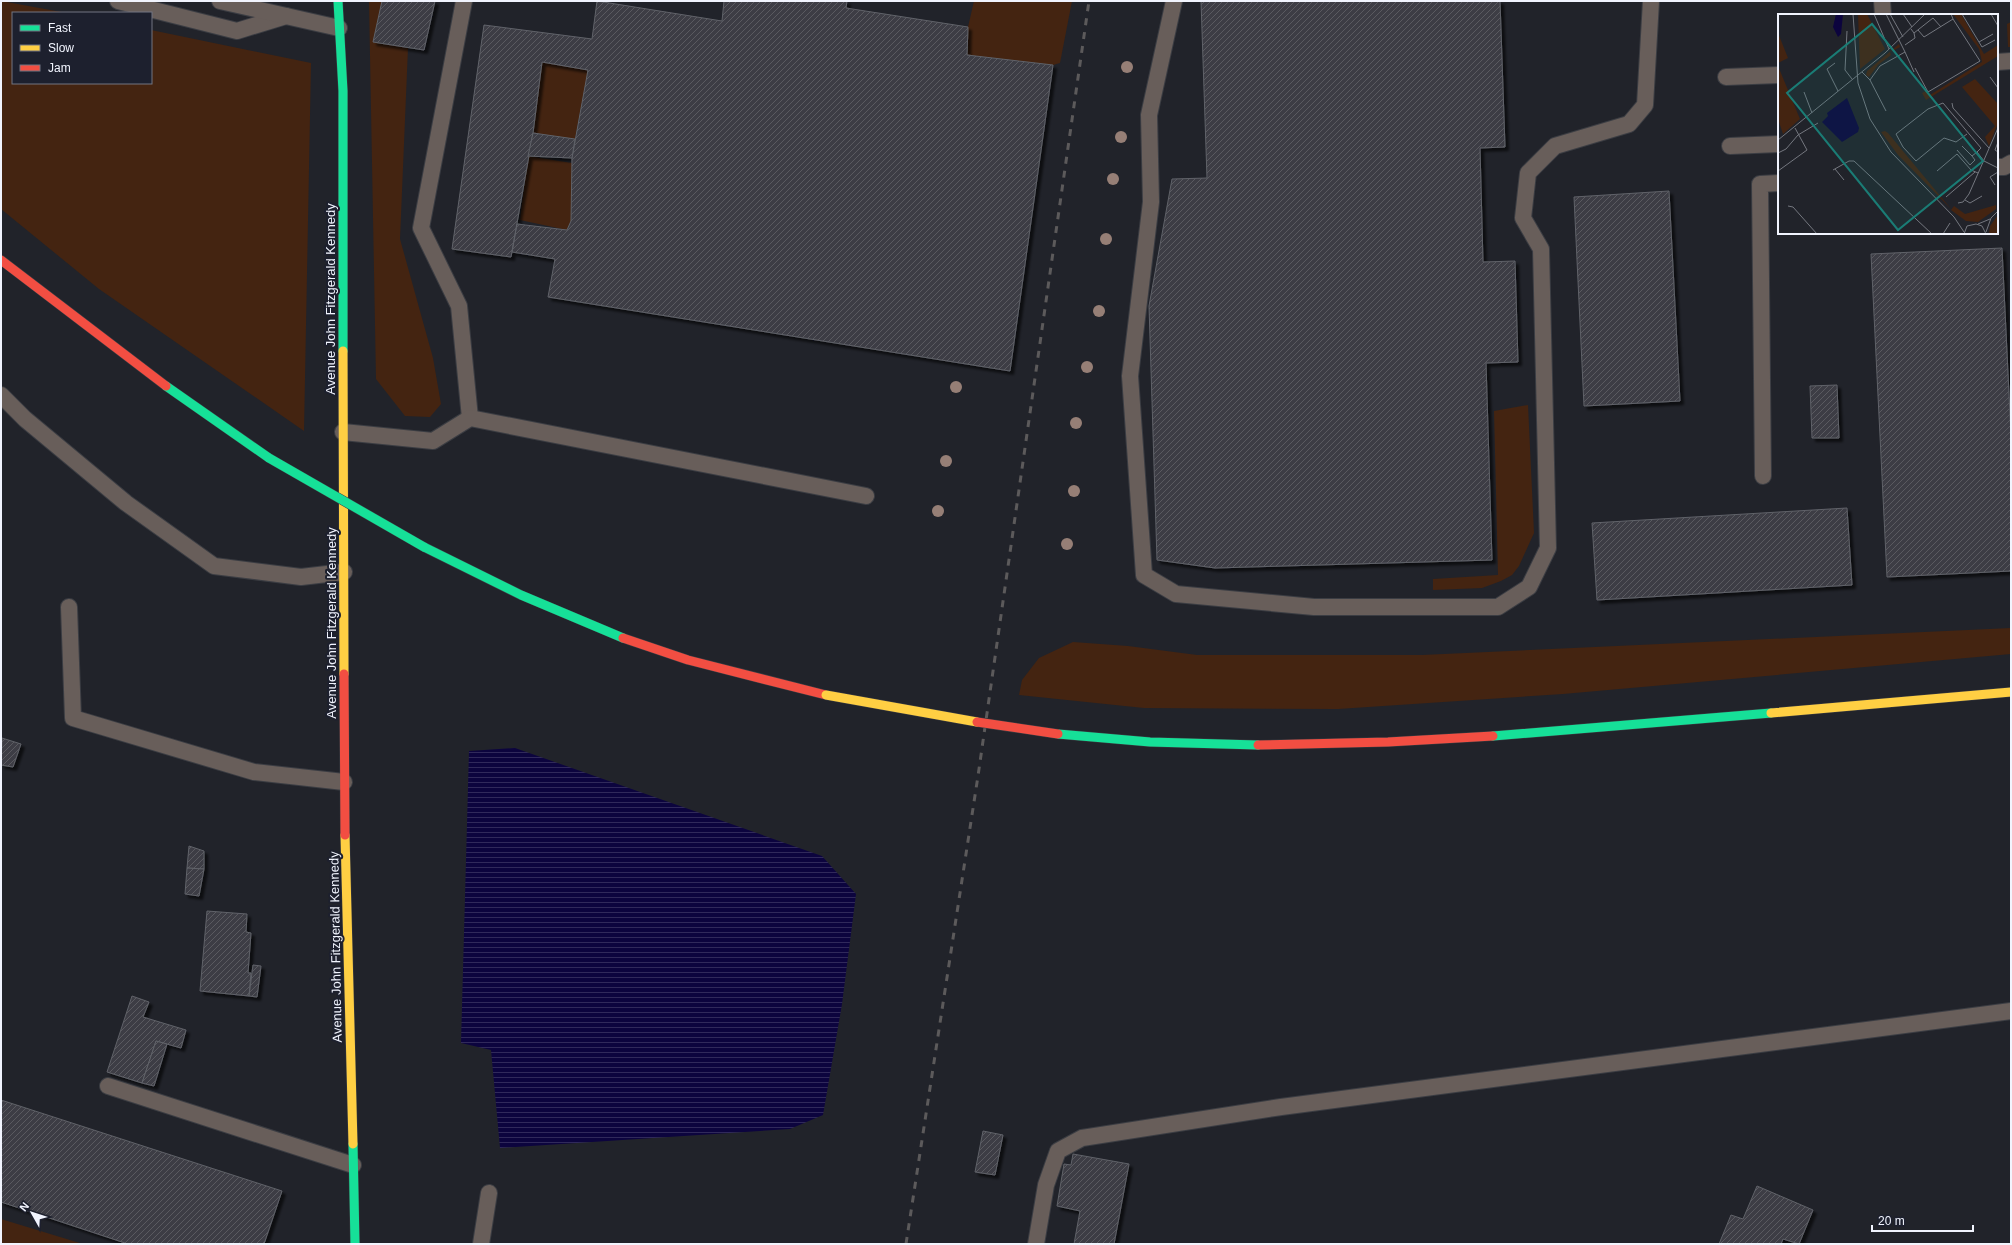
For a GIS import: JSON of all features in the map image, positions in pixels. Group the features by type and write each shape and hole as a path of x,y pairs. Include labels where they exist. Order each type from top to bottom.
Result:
{"main road":[{"name":"Avenue John Fitzgerald Kennedy","path":"338,1 343,91 344,782 355,1244"},
{"path":"1,260 180,398 269,458 424,547 556,611 619,636 688,660 826,695 941,717 1058,734 1161,743 1270,746 1376,743 1673,723 1871,703 2011,692"}],"lane":[{"path":"118,1 236,31 286,16"},
{"path":"220,1 339,28"},
{"path":"464,1 421,228 459,306 470,418"},
{"path":"1174,1 1148,115 1151,202 1130,376 1144,574 1176,594 1314,607 1498,607 1529,587 1548,548 1541,249 1523,218 1528,173 1555,146 1629,124 1645,105 1651,1"},
{"path":"1882,1 1883,14"},
{"path":"1998,62 2011,61"},
{"path":"1726,77 1778,75"},
{"path":"1730,146 1778,144"},
{"path":"1998,167 2011,163"},
{"path":"1763,476 1760,184 1778,183"},
{"path":"1,395 25,420 126,503 214,566 301,577 344,572"},
{"path":"344,432 433,441 470,418 866,496"},
{"path":"69,607 73,718 254,772 344,782"},
{"path":"1036,1244 1046,1185 1058,1151 1082,1138 1320,1102 2011,1011"},
{"path":"108,1086 353,1165"},
{"path":"480,1244 489,1193"}],"shaded area":[{"path":"1,1 62,12 12,12 12,84 152,84 152,30 311,63 304,431 99,289 1,209"},
{"path":"369,1 382,1 373,42 408,48 400,239 433,358 441,404 430,417 405,416 376,379"},
{"path":"974,1 1072,1 1060,63 1053,65 967,55 968,27"},
{"path":"2011,22 2011,47 2008,47 2007,24"},
{"path":"542,62 588,70 575,139 533,133"},
{"path":"528,156 572,163 571,221 567,230 520,220"},
{"path":"1528,405 1534,533 1519,566 1512,575 1482,588 1433,590 1433,579 1498,575 1494,411"},
{"path":"2011,628 2011,654 1563,694 1338,709 1144,708 1019,695 1022,680 1039,658 1073,642 1128,646 1197,655 1422,655"},
{"path":"515,748 822,856 856,894 842,1004 823,1115 790,1129 500,1148 491,1050 461,1043 469,751"},
{"path":"1,1219 83,1244 1,1244"}],"building":[{"path":"382,1 435,1 424,50 373,42"},
{"path":"597,1 722,21 724,1 847,1 846,8 968,27 967,55 1053,65 1010,371 548,297 555,259 512,252 517,224 567,230 571,221 572,158 588,70 542,62 533,133 511,257 452,249 484,25 592,39"},
{"path":"1201,1 1500,1 1505,147 1480,148 1483,262 1515,261 1518,362 1486,363 1492,560 1215,568 1157,560 1149,306 1172,179 1207,178"},
{"path":"533,133 575,139 572,158 528,156"},
{"path":"1669,191 1680,401 1584,406 1574,197"},
{"path":"2002,248 2011,436 2011,571 1887,577 1871,254"},
{"path":"1837,385 1839,438 1812,438 1810,386"},
{"path":"1847,508 1852,585 1597,600 1592,523"},
{"path":"2,738 21,744 13,767 1,765"},
{"path":"189,846 204,851 204,869 187,868"},
{"path":"187,868 204,869 199,896 185,894"},
{"path":"207,911 247,914 246,932 251,933 248,973 251,973 249,996 200,991"},
{"path":"253,965 261,966 257,997 249,996"},
{"path":"132,996 149,1002 143,1017 186,1030 181,1048 156,1041 142,1083 107,1072"},
{"path":"156,1041 167,1044 154,1086 142,1083"},
{"path":"1,1100 282,1191 264,1244 128,1244 1,1202"},
{"path":"983,1131 1003,1135 995,1175 975,1172"},
{"path":"1073,1154 1129,1164 1114,1244 1074,1244 1080,1211 1057,1206 1064,1164 1071,1165"},
{"path":"1757,1186 1813,1210 1799,1244 1783,1239 1781,1244 1719,1244 1731,1215 1743,1219"}],"railway":[{"path":"906,1244 978,776 1089,1"}],"traffic: fast":[{"path":"338,1 343,91 343,351"},
{"path":"166,386 269,458"},
{"path":"269,458 424,547"},
{"path":"424,547 521,595 623,638"},
{"path":"1493,736 1771,713"},
{"path":"1058,734 1150,742 1258,745"},
{"path":"353,1144 355,1244"}],"traffic: slow":[{"path":"343,351 344,674"},
{"path":"1771,713 2011,692"},
{"path":"826,695 977,722"},
{"path":"345,835 353,1144"}],"traffic: jam":[{"path":"1,260 166,386"},
{"path":"623,638 688,660 826,695"},
{"path":"344,674 345,835"},
{"path":"977,722 1058,734"},
{"path":"1258,745 1388,742 1493,736"}]}
